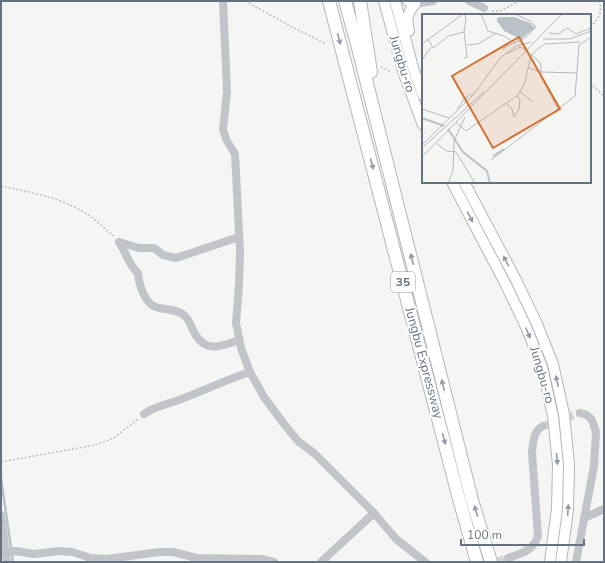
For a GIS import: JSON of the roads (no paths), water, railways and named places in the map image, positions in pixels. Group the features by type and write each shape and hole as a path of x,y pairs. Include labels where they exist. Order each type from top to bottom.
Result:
{"highway":[{"name":"Jungbu Expressway","path":"328,1 477,562"},
{"name":"Jungbu Expressway","path":"345,1 472,500 491,562"},
{"path":"360,1 383,146"}],"main road":[{"name":"Jungbu-ro","path":"384,1 404,74 422,122"},
{"name":"Jungbu-ro","path":"395,1 414,71 422,92"},
{"path":"411,3 407,16 414,71"},
{"name":"Jungbu-ro","path":"453,183 506,285 527,329 542,368 553,416 558,465 557,509 550,562"},
{"name":"Jungbu-ro","path":"465,183 516,280 537,324 553,364 564,414 569,464 568,510 561,562"}],"street":[{"path":"223,1 226,92 223,130 227,141 235,154 240,285 236,323 241,348 250,372 264,397 298,441 315,454 374,513 396,539 425,562"},
{"path":"411,3 433,1"},
{"path":"469,1 484,8"},
{"path":"239,238 176,258 163,255 154,248 139,248 119,242 124,249 131,267 138,273 139,284 152,305 158,308 177,311 185,316 190,322 197,339 212,347 217,348 239,340"},
{"path":"144,414 227,379 250,372"},
{"path":"576,562 594,466 596,432 592,420 586,415 580,413"},
{"path":"508,558 533,546 538,536 532,453 535,434 543,426"},
{"path":"584,518 604,509"},
{"path":"321,562 374,513"},
{"path":"1,515 10,552 8,562"},
{"path":"10,552 34,554 59,551 72,552 91,558 107,559 160,552 173,552 198,558 260,559 274,562"}],"waterway":[{"path":"1,478 13,562"}],"tunnel":[{"path":"543,426 580,413"},
{"path":"497,562 508,558"}]}
